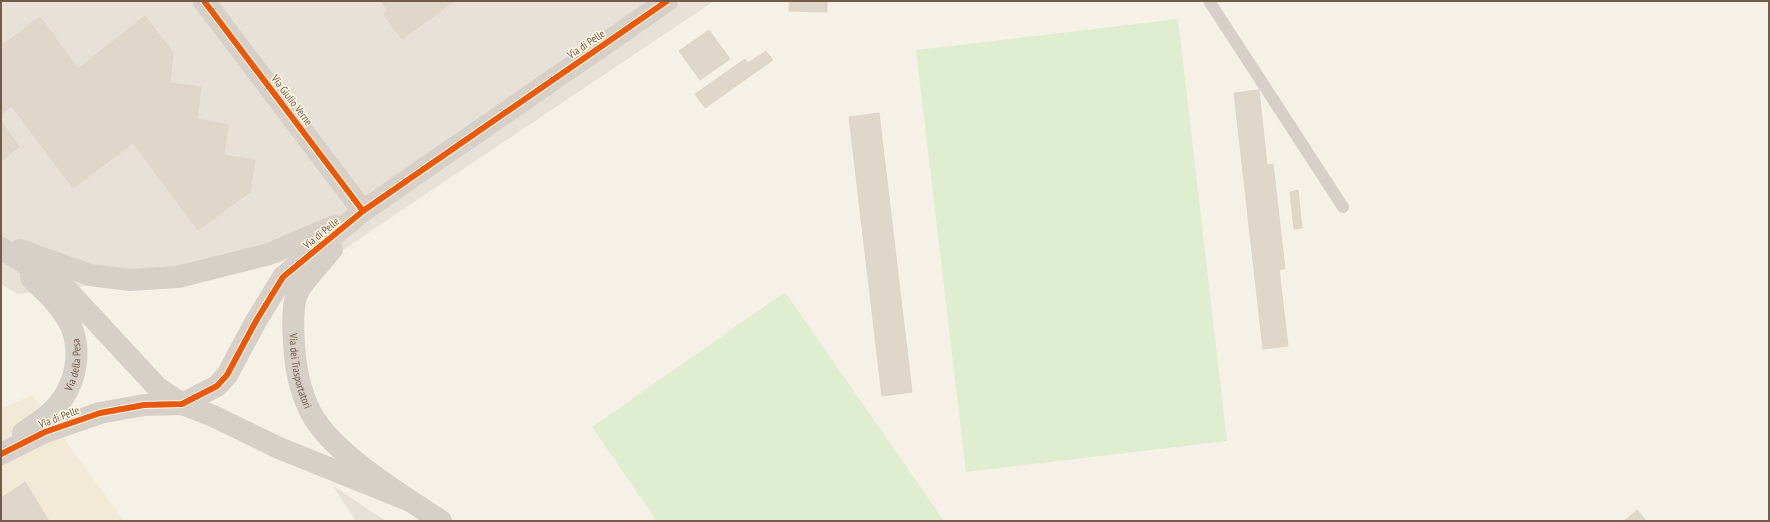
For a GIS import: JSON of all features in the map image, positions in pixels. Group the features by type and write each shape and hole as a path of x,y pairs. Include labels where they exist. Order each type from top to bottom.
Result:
{"street":[{"name":"Via Giulio Verne","path":"204,1 360,214"},
{"name":"Via di Pelle","path":"1,453 45,432 100,413 144,405 182,404 217,386 227,375 256,321 283,277 360,214 663,3"},
{"name":"Via di Pelle","path":"1,243 90,275 130,280 178,277 269,254 360,214"},
{"name":"Via dei Trasportatori","path":"360,214 298,293 293,323 295,364 300,385 312,414 332,440 351,458 408,500 441,521"},
{"path":"1,248 68,291 157,387 182,404"},
{"name":"Via della Pesa","path":"1,253 44,290 59,308 71,328 77,348 73,378 68,391 55,408 1,453"},
{"name":"Via dei Trasportatori","path":"182,404 213,416 279,448 408,500"}],"lane":[{"path":"1209,1 1343,207"}],"shaded area":[{"path":"1,1 714,1 334,256 18,294 1,284"},
{"path":"32,395 124,521 1,521 1,409"},
{"path":"333,486 386,521 356,521"}],"green space":[{"path":"1178,19 1227,441 966,472 916,50"},
{"path":"785,292 944,521 657,521 592,427"}],"building":[{"path":"381,1 400,1 387,10"},
{"path":"400,1 454,1 402,39 384,15 387,10"},
{"path":"789,1 827,1 827,12 789,11"},
{"path":"145,16 173,52 170,83 201,87 197,119 228,125 224,155 255,160 250,192 198,230 133,143 73,188 1,92 1,46 40,17 78,69"},
{"path":"709,30 730,59 700,80 679,51"},
{"path":"766,51 773,60 705,108 695,94 745,59 748,63"},
{"path":"1259,90 1267,165 1273,164 1285,269 1279,269 1288,346 1263,349 1234,93"},
{"path":"1,92 12,106 1,115"},
{"path":"879,113 912,392 882,396 849,117"},
{"path":"1,121 11,135 1,142"},
{"path":"11,135 19,147 1,161 1,142"},
{"path":"1298,190 1302,228 1294,229 1290,192"},
{"path":"25,482 49,521 1,521 1,498"},
{"path":"1637,510 1646,521 1624,521"}],"cycle path":[{"path":"204,1 363,211"},
{"path":"1,454 45,432 100,413 144,405 182,404 217,386 227,375 256,321 283,277 363,211 667,1"}]}
